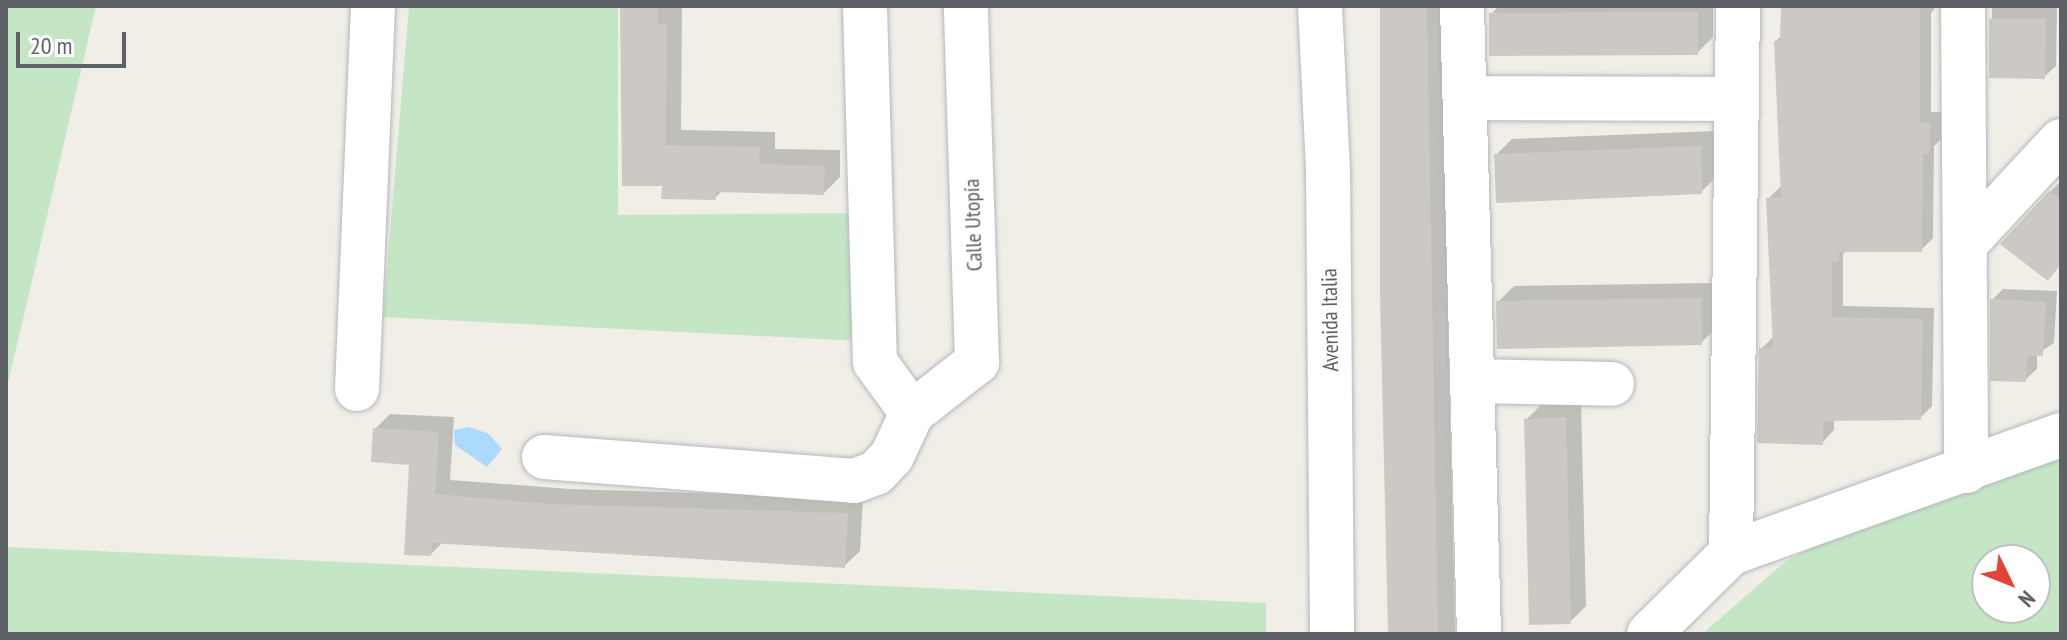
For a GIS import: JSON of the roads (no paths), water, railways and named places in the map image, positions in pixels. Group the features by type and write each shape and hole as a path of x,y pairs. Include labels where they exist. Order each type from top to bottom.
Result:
{"street":[{"path":"357,389 373,6"},
{"path":"865,6 875,362 912,413"},
{"name":"Calle Utopía","path":"544,457 854,481 876,473 892,456 912,413 977,362 966,6"},
{"name":"Avenida Italia","path":"1320,6 1328,171 1332,634"},
{"path":"1462,6 1479,634"},
{"path":"1731,553 1738,6"},
{"path":"1963,6 1967,242 1966,471"},
{"path":"1465,98 1737,99"},
{"path":"1967,242 2061,141"},
{"path":"1473,381 1612,384"},
{"path":"1649,634 1731,553 2061,435"}],"water":[{"path":"469,427 489,434 502,449 487,467 455,445 454,430"}]}
